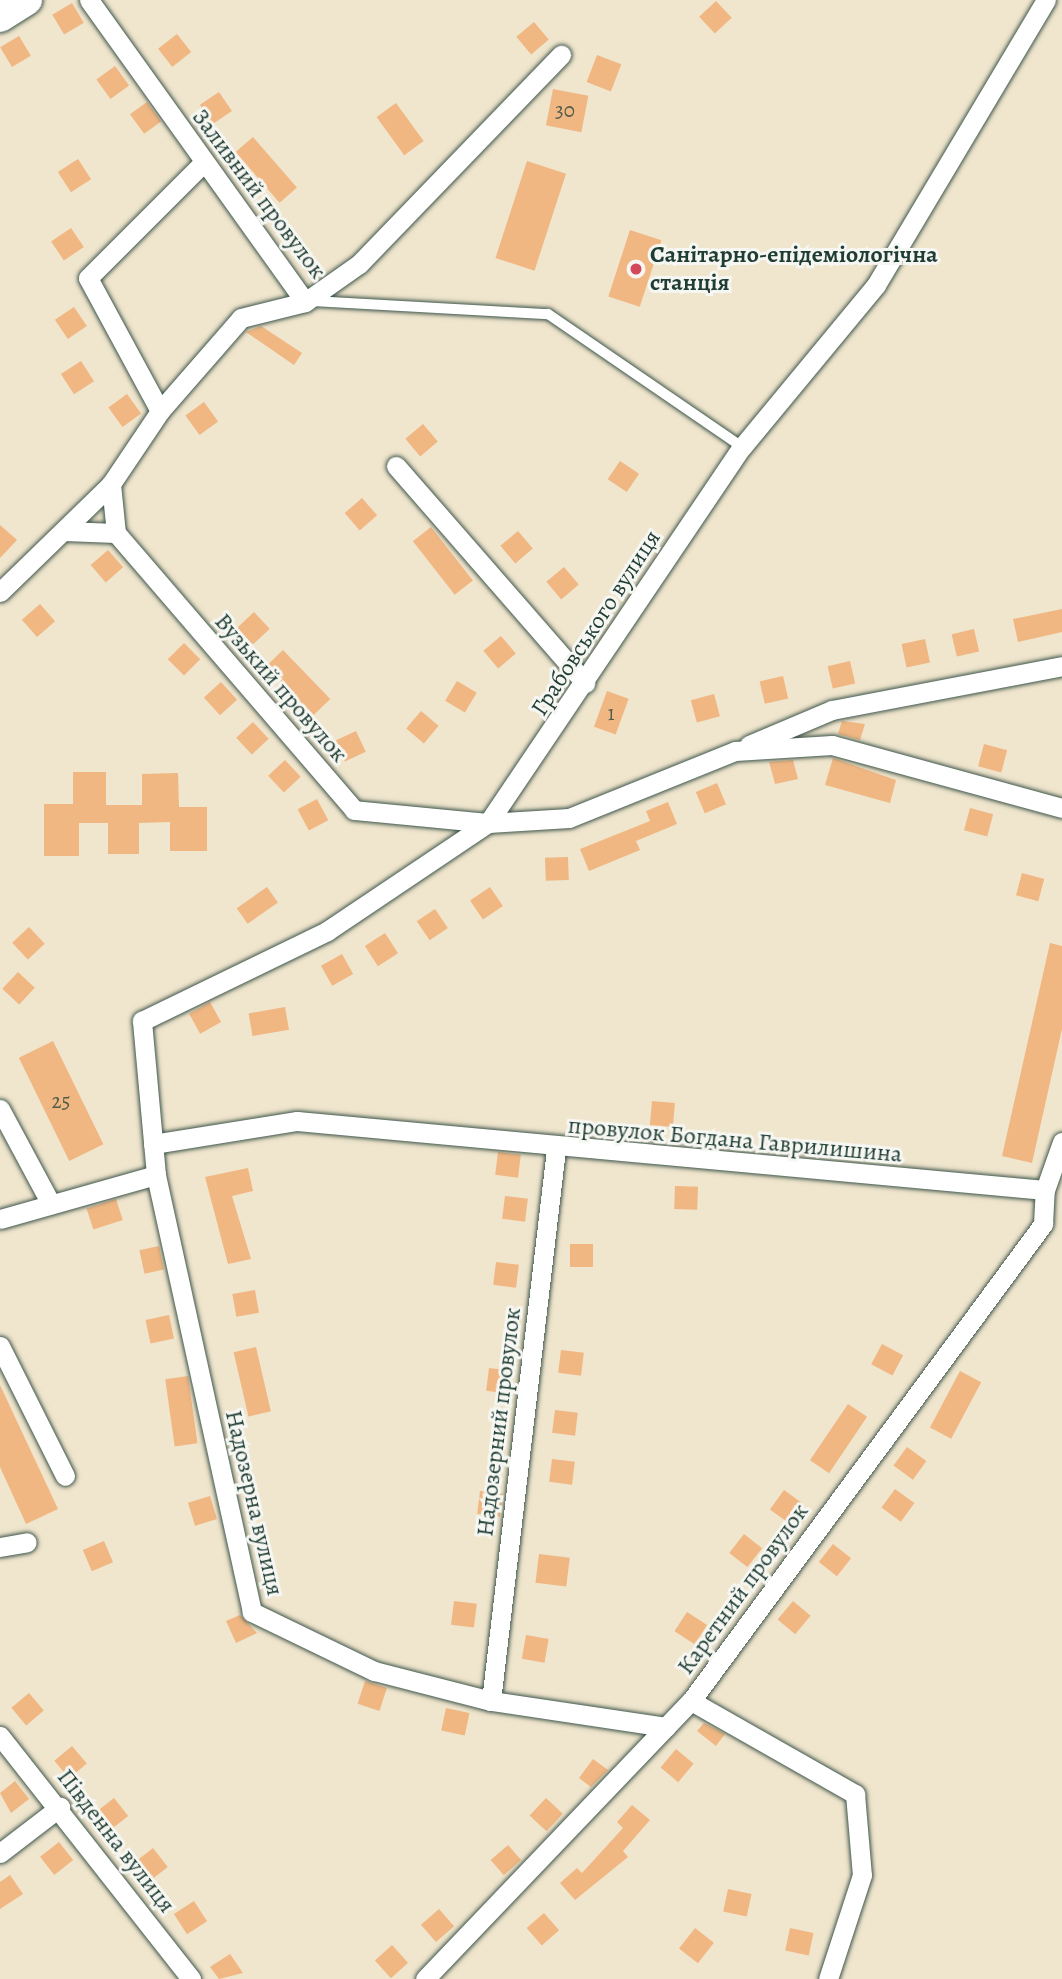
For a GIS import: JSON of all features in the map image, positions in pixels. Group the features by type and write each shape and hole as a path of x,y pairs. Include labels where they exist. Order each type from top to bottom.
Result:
{"main road":[{"path":"0,17 27,0"}],"street":[{"name":"Заливний провулок","path":"89,0 203,163 305,302 359,264 561,55"},
{"name":"Грабовського вулиця","path":"488,823 742,447 876,285 1046,0"},
{"path":"160,411 88,278 203,163"},
{"path":"1,589 111,484 160,411 241,318 305,302"},
{"path":"396,466 585,683"},
{"path":"64,531 116,533 111,484"},
{"name":"Вузький провулок","path":"116,533 355,810 488,823 569,818 832,710 1062,666"},
{"path":"735,751 832,745 1062,808"},
{"name":"Надозерна вулиця","path":"488,823 327,931 142,1021 156,1175 252,1612 374,1671 491,1701 666,1727"},
{"path":"0,1109 51,1204"},
{"name":"провулок Богдана Гаврилишина","path":"153,1144 297,1121 556,1149 1045,1190"},
{"name":"Каретний провулок","path":"425,1979 691,1701 1043,1224 1045,1190 1062,1143"},
{"name":"Надозерний провулок","path":"491,1701 556,1149"},
{"path":"0,1219 156,1175"},
{"path":"0,1346 65,1476"},
{"path":"0,1547 27,1542"},
{"path":"691,1701 855,1794 862,1875 828,1979"},
{"name":"Південна вулиця","path":"0,1736 60,1807 191,1979"},
{"path":"0,1853 60,1807"}],"lane":[{"path":"305,302 548,314 742,447"}],"building":[{"path":"716,1 732,18 715,34 699,17"},
{"path":"72,3 84,23 64,35 52,15"},
{"path":"534,22 549,40 531,54 516,37"},
{"path":"177,34 191,52 172,67 158,49"},
{"path":"19,36 31,56 12,67 0,47"},
{"path":"597,55 621,64 611,91 587,82"},
{"path":"115,66 129,85 110,99 96,80"},
{"path":"553,89 588,96 581,132 546,125"},
{"path":"219,92 232,111 213,124 200,105"},
{"path":"147,102 161,121 144,134 130,114"},
{"path":"396,103 424,141 404,155 377,117"},
{"path":"253,137 297,188 280,203 236,152"},
{"path":"78,159 91,179 71,192 58,172"},
{"path":"527,161 566,174 534,271 495,258"},
{"path":"71,228 84,247 64,260 51,241"},
{"name":"Санітарно-епідеміологічна станція","path":"630,230 661,240 640,307 608,297"},
{"path":"74,307 87,326 68,339 55,320"},
{"path":"261,326 302,353 294,365 246,332"},
{"path":"81,361 94,381 74,394 61,374"},
{"path":"127,394 141,413 122,427 108,408"},
{"path":"204,402 218,421 199,435 185,416"},
{"path":"423,424 438,442 420,456 405,439"},
{"path":"620,461 639,474 627,492 608,479"},
{"path":"362,498 377,515 360,530 345,513"},
{"path":"0,525 17,540 0,558"},
{"path":"431,527 473,581 455,595 413,541"},
{"path":"518,531 533,549 515,563 500,546"},
{"path":"108,550 123,567 106,582 91,565"},
{"path":"564,567 579,585 561,599 546,582"},
{"path":"40,604 55,621 37,637 22,620"},
{"path":"1062,609 1062,632 1018,642 1013,619"},
{"path":"254,612 270,629 253,645 237,628"},
{"path":"974,629 979,651 957,657 952,634"},
{"path":"501,636 516,654 498,668 483,651"},
{"path":"925,639 930,662 907,667 902,644"},
{"path":"184,643 200,659 184,676 168,659"},
{"path":"283,650 330,699 314,715 266,666"},
{"path":"850,661 855,683 833,689 828,666"},
{"path":"783,676 788,698 765,704 760,681"},
{"path":"457,681 477,693 465,713 445,701"},
{"path":"221,682 237,700 220,715 204,697"},
{"path":"607,691 629,699 616,735 594,727"},
{"path":"714,694 720,716 697,722 691,700"},
{"path":"421,711 439,726 424,743 406,729"},
{"path":"842,721 865,724 860,740 838,734"},
{"path":"253,722 269,739 252,755 236,738"},
{"path":"356,731 366,752 345,762 335,741"},
{"path":"984,744 1007,750 1001,772 978,766"},
{"path":"833,758 896,780 890,803 825,785"},
{"path":"285,760 301,777 284,793 268,776"},
{"path":"793,760 798,779 775,784 769,762"},
{"path":"73,772 106,772 106,805 142,805 142,774 178,773 179,807 207,807 207,851 170,851 170,822 139,823 139,854 108,854 108,823 79,823 79,856 44,856 44,804 73,804"},
{"path":"717,783 726,804 705,813 696,792"},
{"path":"317,799 328,820 309,831 298,809"},
{"path":"668,802 677,824 636,841 640,850 589,871 580,849 650,821 646,811"},
{"path":"970,808 993,814 987,836 964,830"},
{"path":"568,857 569,880 546,881 545,858"},
{"path":"1022,873 1044,879 1038,901 1016,895"},
{"path":"267,887 278,903 248,924 237,908"},
{"path":"490,887 503,906 483,919 470,900"},
{"path":"435,909 448,928 430,940 417,921"},
{"path":"29,927 45,944 28,960 12,943"},
{"path":"385,933 398,953 378,966 365,946"},
{"path":"1050,943 1062,946 1062,1029 1032,1163 1002,1156"},
{"path":"342,954 353,974 332,986 321,966"},
{"path":"18,972 35,988 19,1005 2,989"},
{"path":"210,1002 221,1022 200,1034 189,1014"},
{"path":"285,1007 289,1030 253,1036 249,1013"},
{"path":"53,1041 103,1144 69,1161 19,1058"},
{"path":"652,1101 675,1103 673,1127 650,1125"},
{"path":"498,1152 521,1155 518,1178 495,1175"},
{"path":"248,1168 253,1191 232,1196 251,1259 228,1264 205,1177"},
{"path":"675,1186 698,1187 697,1210 674,1209"},
{"path":"505,1196 528,1199 525,1222 502,1219"},
{"path":"116,1199 123,1220 93,1230 87,1209"},
{"path":"570,1244 593,1244 593,1267 570,1267"},
{"path":"159,1246 164,1269 144,1274 139,1250"},
{"path":"496,1262 519,1265 516,1288 493,1285"},
{"path":"255,1290 259,1313 236,1317 232,1294"},
{"path":"169,1315 174,1338 151,1343 146,1320"},
{"path":"882,1344 903,1355 892,1376 871,1364"},
{"path":"256,1347 271,1411 248,1416 234,1352"},
{"path":"561,1350 584,1353 581,1376 558,1373"},
{"path":"489,1368 513,1371 510,1394 486,1391"},
{"path":"960,1371 981,1382 951,1439 930,1428"},
{"path":"188,1376 197,1443 175,1447 165,1379"},
{"path":"0,1385 58,1509 26,1524 0,1467"},
{"path":"848,1404 867,1417 829,1473 810,1460"},
{"path":"555,1410 578,1413 575,1436 552,1433"},
{"path":"907,1447 926,1461 913,1480 893,1466"},
{"path":"552,1459 575,1462 572,1485 549,1482"},
{"path":"895,1489 914,1503 901,1522 881,1508"},
{"path":"784,1490 803,1504 789,1524 770,1509"},
{"path":"480,1491 503,1494 500,1517 477,1514"},
{"path":"210,1496 217,1519 195,1526 188,1503"},
{"path":"744,1534 762,1548 747,1567 729,1553"},
{"path":"104,1541 113,1562 92,1571 83,1550"},
{"path":"833,1544 851,1558 837,1576 819,1562"},
{"path":"539,1554 570,1558 566,1587 535,1583"},
{"path":"454,1601 477,1604 474,1628 451,1625"},
{"path":"793,1601 811,1616 795,1634 778,1619"},
{"path":"687,1612 707,1625 695,1644 674,1631"},
{"path":"240,1615 257,1633 236,1643 226,1621"},
{"path":"526,1635 549,1639 544,1663 522,1659"},
{"path":"365,1681 387,1688 379,1711 358,1704"},
{"path":"29,1693 44,1711 26,1725 11,1708"},
{"path":"446,1708 469,1713 465,1735 441,1730"},
{"path":"704,1723 725,1734 716,1746 697,1731"},
{"path":"72,1746 87,1764 69,1778 54,1761"},
{"path":"676,1749 694,1764 678,1782 661,1767"},
{"path":"593,1759 608,1770 591,1787 579,1778"},
{"path":"15,1781 29,1799 11,1813 0,1793"},
{"path":"114,1798 128,1816 110,1830 96,1812"},
{"path":"546,1798 563,1814 546,1831 530,1816"},
{"path":"632,1805 650,1820 623,1851 628,1857 575,1900 560,1883 577,1868 582,1873 623,1828 617,1822"},
{"path":"59,1842 73,1860 54,1875 40,1857"},
{"path":"508,1845 521,1860 504,1875 491,1860"},
{"path":"153,1848 168,1867 150,1881 135,1862"},
{"path":"10,1875 23,1894 0,1909 0,1882"},
{"path":"728,1889 751,1894 747,1916 723,1911"},
{"path":"194,1901 207,1921 187,1934 174,1914"},
{"path":"439,1909 454,1926 436,1942 421,1925"},
{"path":"544,1913 559,1930 542,1945 527,1928"},
{"path":"695,1928 714,1943 698,1963 679,1948"},
{"path":"790,1928 813,1933 809,1955 785,1950"},
{"path":"392,1945 408,1963 391,1978 375,1960"},
{"path":"230,1954 243,1973 219,1979 210,1967"}],"place":[{"name":"Санітарно-епідеміологічна станція","path":"636,269"}]}
